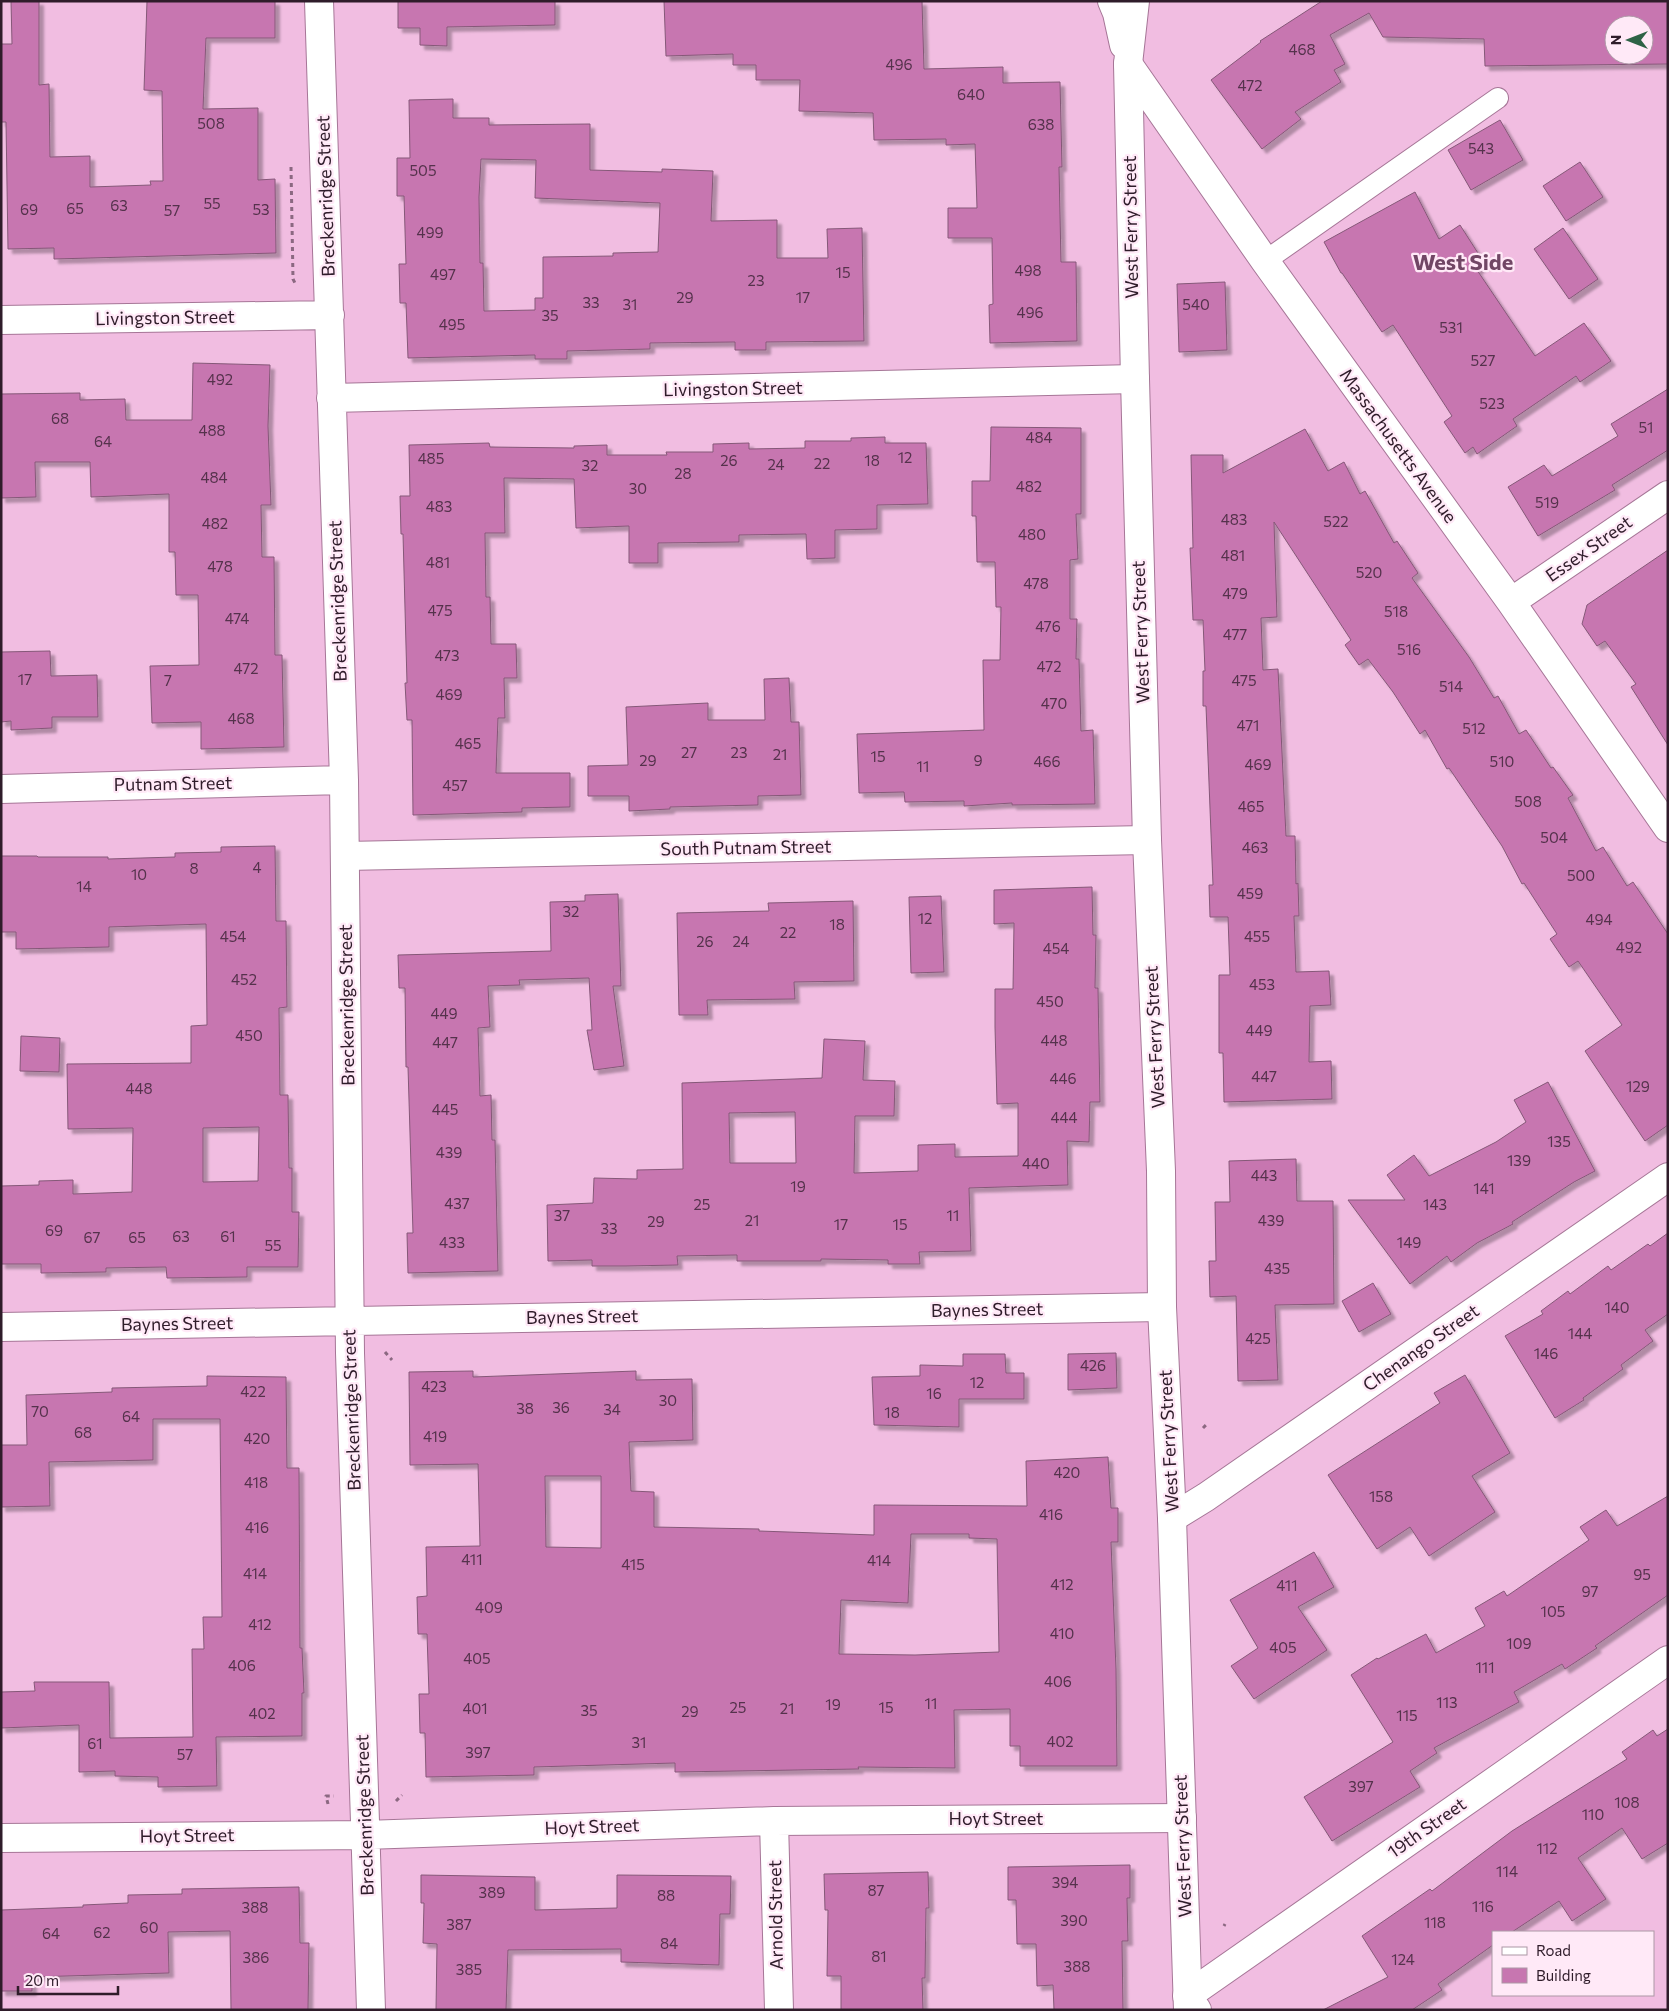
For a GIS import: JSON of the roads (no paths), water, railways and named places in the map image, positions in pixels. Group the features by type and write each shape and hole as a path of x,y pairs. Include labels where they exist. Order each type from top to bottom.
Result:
{"street":[{"name":"Breckenridge Street","path":"319,1 344,780 350,1321 371,2010"},
{"name":"West Ferry Street","path":"1112,1 1117,13 1128,64"},
{"name":"West Ferry Street","path":"1135,1 1128,64 1147,840 1161,1171 1162,1307 1191,2005"},
{"name":"Massachusetts Avenue","path":"1128,64 1265,261 1511,602 1668,828"},
{"name":"Livingston Street","path":"1,320 330,315"},
{"name":"Livingston Street","path":"331,398 1135,379"},
{"name":"Essex Street","path":"1511,602 1668,495"},
{"name":"Putnam Street","path":"1,789 344,780"},
{"name":"South Putnam Street","path":"345,856 1147,840"},
{"name":"Chenango Street","path":"1172,1518 1206,1497 1668,1177"},
{"name":"Baynes Street","path":"1,1327 1162,1307"},
{"name":"19th Street","path":"1191,2005 1668,1660"},
{"name":"Hoyt Street","path":"1,1838 365,1835 774,1821 1182,1818"},
{"name":"Arnold Street","path":"774,1821 778,2010"}],"lane":[{"path":"1265,261 1498,98"}],"district":[{"name":"West Side","path":"1463,262"}]}
